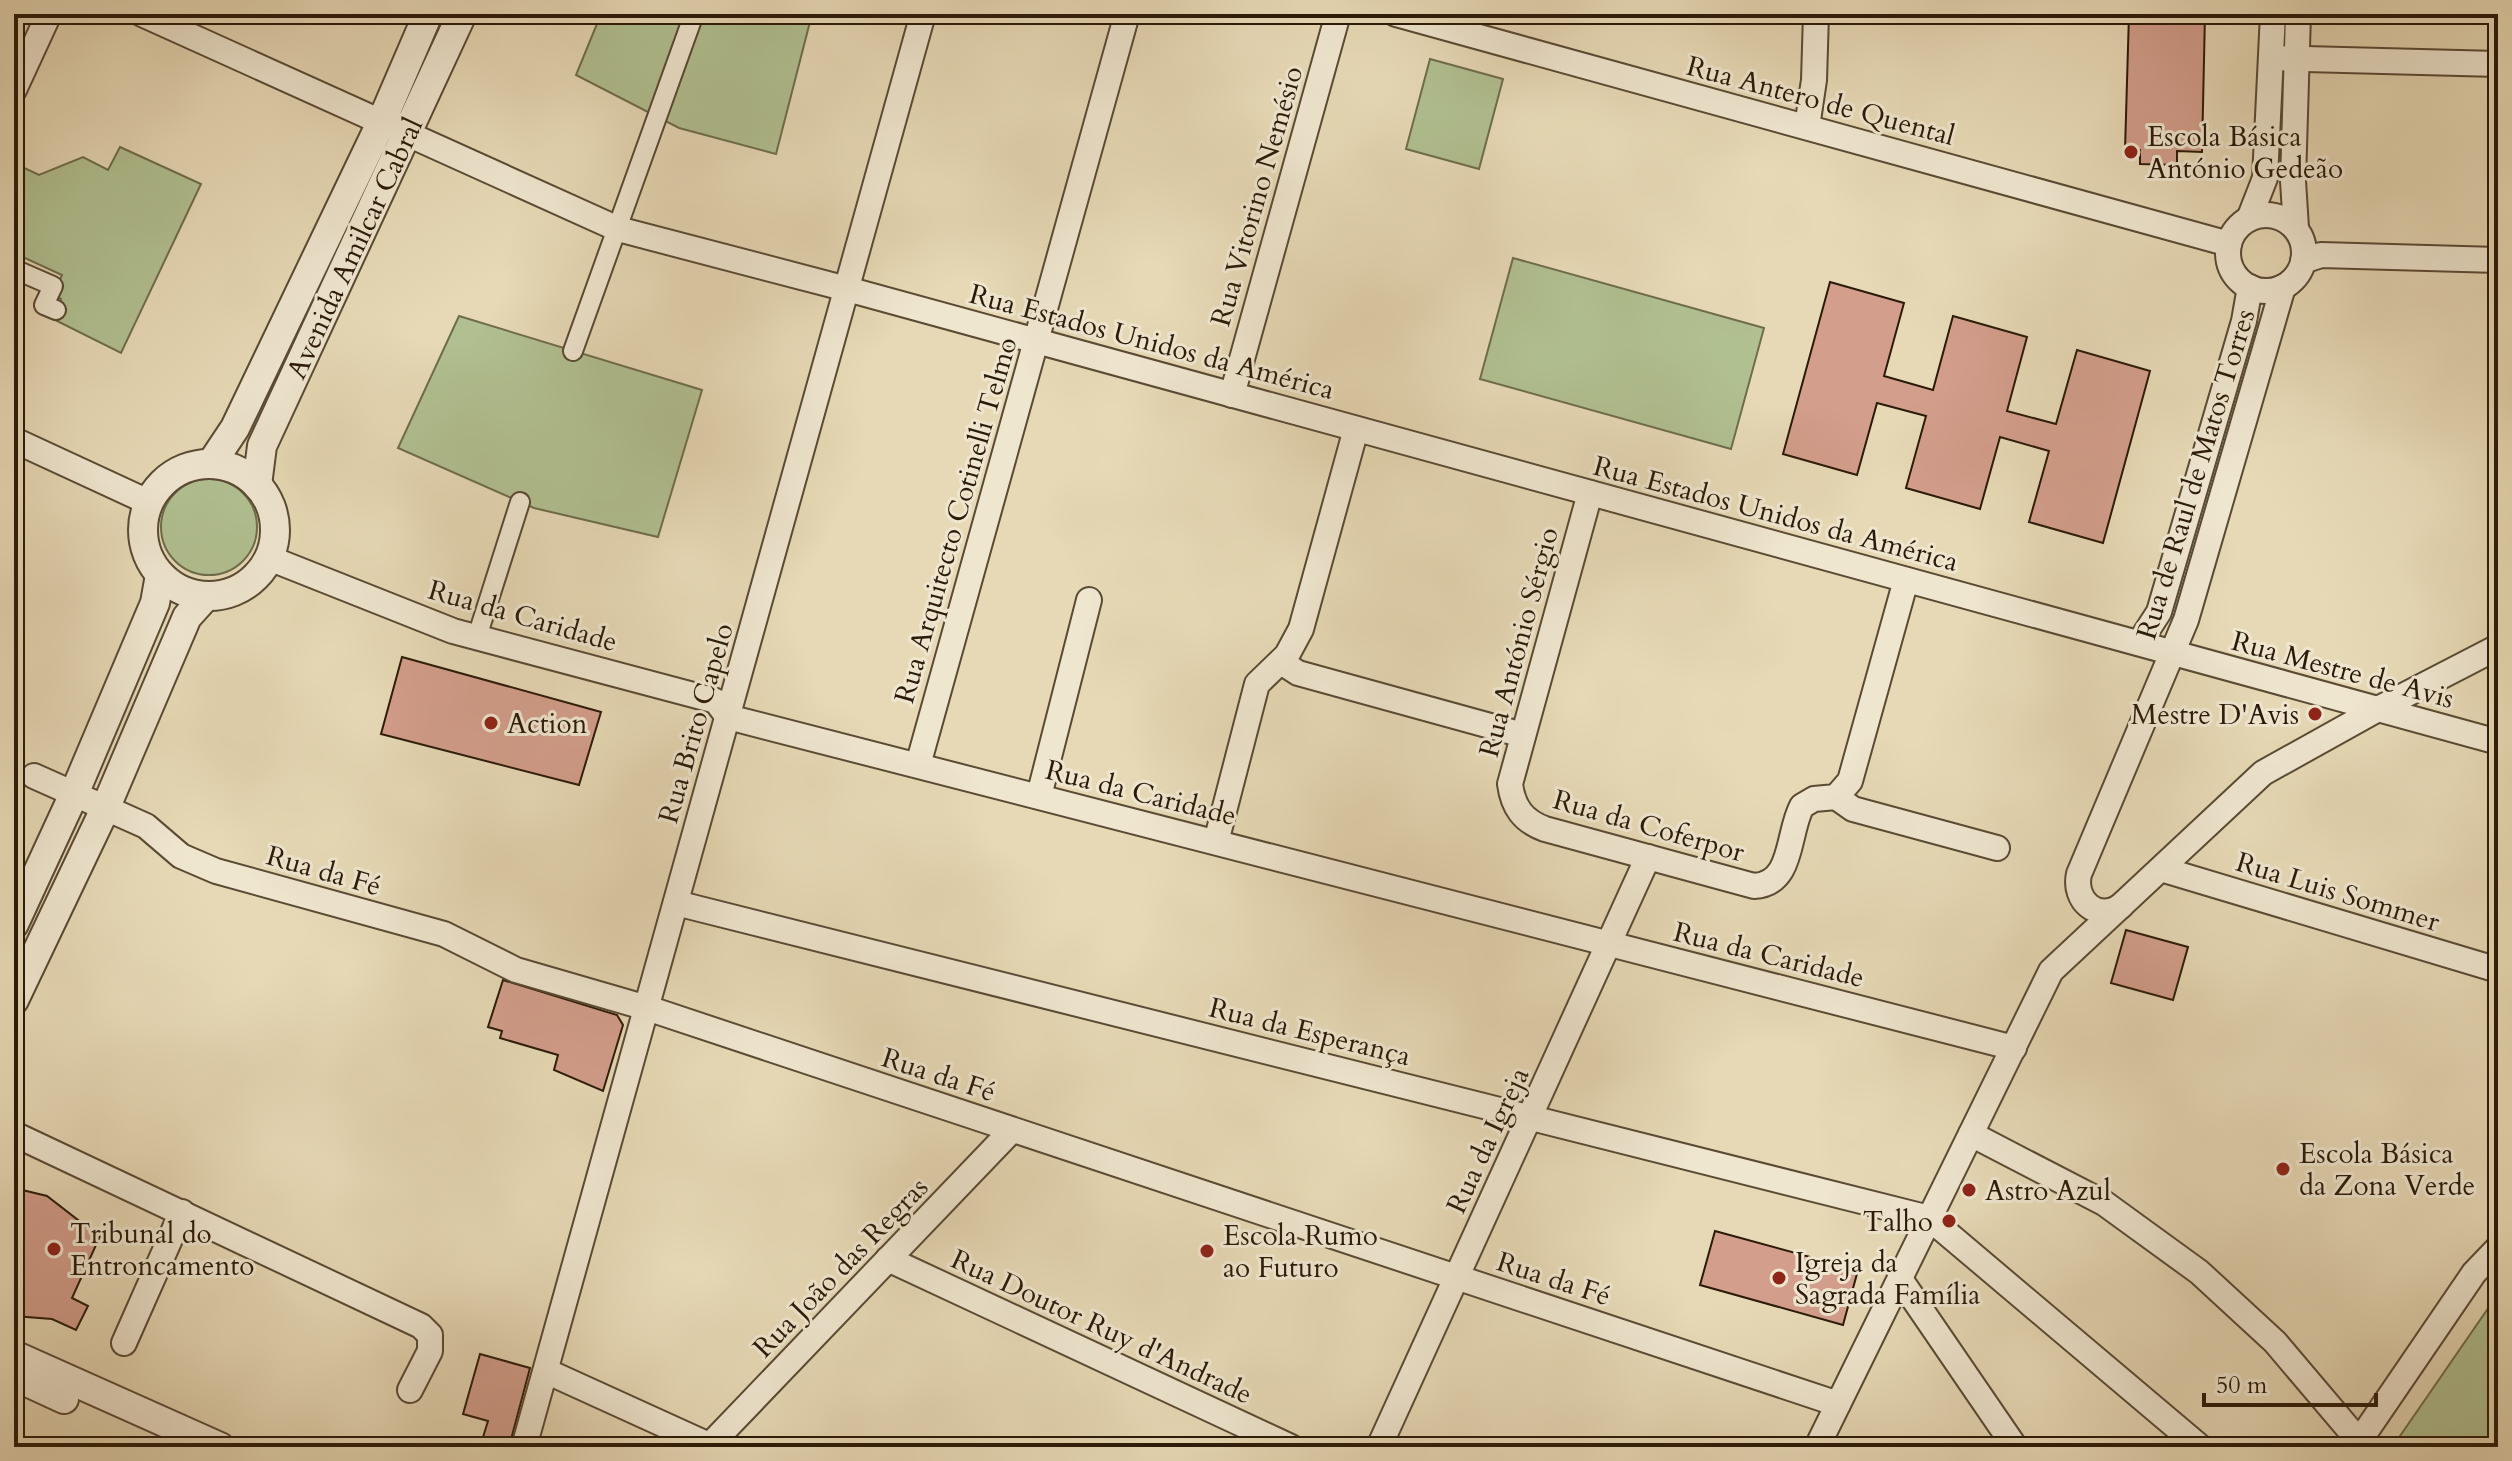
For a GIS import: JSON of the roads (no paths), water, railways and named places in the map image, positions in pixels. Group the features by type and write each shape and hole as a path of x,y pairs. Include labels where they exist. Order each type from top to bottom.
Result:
{"street":[{"path":"14,90 49,14"},
{"name":"Rua Estados Unidos da América","path":"142,14 618,229 2172,653"},
{"name":"Avenida Amilcar Cabral","path":"257,485 262,446 393,129 428,14"},
{"name":"Avenida Amilcar Cabral","path":"211,464 235,428 393,129 462,14"},
{"path":"573,351 694,14"},
{"name":"Rua Brito Capelo","path":"524,1447 923,14"},
{"name":"Rua Arquitecto Cotinelli Telmo","path":"918,765 1127,14"},
{"name":"Rua Vitorino Nemésio","path":"1232,395 1338,14"},
{"name":"Rua Antero de Quental","path":"1396,14 2229,244"},
{"path":"1807,127 1814,80 1816,14"},
{"path":"2249,219 2265,178 2273,14"},
{"path":"2296,228 2282,218 2265,215 2249,219 2236,229 2229,244 2229,261 2237,277 2250,287 2267,291 2283,287 2296,276 2303,261 2303,244 2296,228 2293,181 2298,14"},
{"path":"2271,58 2498,64"},
{"path":"2303,261 2321,255 2498,260"},
{"path":"14,269 53,286 44,305 56,310"},
{"name":"Rua de Raul de Matos Torres","path":"2139,643 2159,612 2244,321 2250,287"},
{"name":"Rua de Raul de Matos Torres","path":"2123,904 2112,911 2096,911 2080,897 2077,881 2186,620 2283,287"},
{"path":"1216,842 1255,690 1263,676 1281,662 1301,629 1356,429"},
{"path":"14,440 148,502"},
{"path":"211,464 236,470 257,485 269,501 275,539 269,558 258,574 244,586 226,594 206,596 173,586 160,575 149,559 143,540 143,521 148,502 159,486 174,473 191,466 211,464"},
{"name":"Rua António Sérgio","path":"1516,808 1510,784 1590,493"},
{"path":"477,637 520,502"},
{"name":"Rua da Caridade","path":"269,558 453,631 716,701 728,717 2014,1048"},
{"path":"14,924 74,794 157,599 160,575"},
{"path":"1906,580 1850,781 1836,797 1853,809 1997,848"},
{"path":"14,1000 105,809 187,617 206,596"},
{"path":"1039,796 1089,600"},
{"path":"1817,1447 2051,971 2263,773 2498,647"},
{"name":"Rua Mestre de Avis","path":"2172,653 2498,742"},
{"path":"1281,662 1298,673 1523,735"},
{"name":"Rua da Fé","path":"34,776 146,826 181,856 216,871 444,934 516,970 647,1008 1838,1404"},
{"name":"Rua da Coferpor","path":"1516,808 1534,825 1754,886 1771,883 1783,870 1802,806 1814,799 1836,797"},
{"name":"Rua da Igreja","path":"1379,1447 1648,857"},
{"name":"Rua Luis Sommer","path":"2161,869 2498,970"},
{"name":"Rua da Esperança","path":"676,903 1929,1218"},
{"name":"Rua João das Regras","path":"712,1446 1012,1130"},
{"path":"14,1134 421,1326 430,1335 430,1351 410,1390"},
{"path":"1971,1134 2104,1203 2199,1272 2275,1342 2362,1444 2474,1273 2498,1248"},
{"path":"124,1343 182,1212"},
{"path":"1929,1218 2200,1447"},
{"name":"Rua Doutor Ruy d'Andrade","path":"888,1259 1291,1447"},
{"path":"1900,1279 2015,1447"},
{"path":"14,1355 220,1447"},
{"path":"546,1371 712,1446"},
{"path":"14,1376 173,1447"}],"place":[{"name":"Escola Básica António Gedeão","path":"2131,152"},
{"name":"Mestre D'Avis","path":"2315,714"},
{"name":"Action","path":"491,723"},
{"name":"Escola Básica da Zona Verde","path":"2283,1169"},
{"name":"Astro Azul","path":"1969,1190"},
{"name":"Talho","path":"1949,1221"},
{"name":"Tribunal do Entroncamento","path":"54,1249"},
{"name":"Escola Rumo ao Futuro","path":"1207,1251"},
{"name":"Igreja da Sagrada Família","path":"1779,1278"}]}
